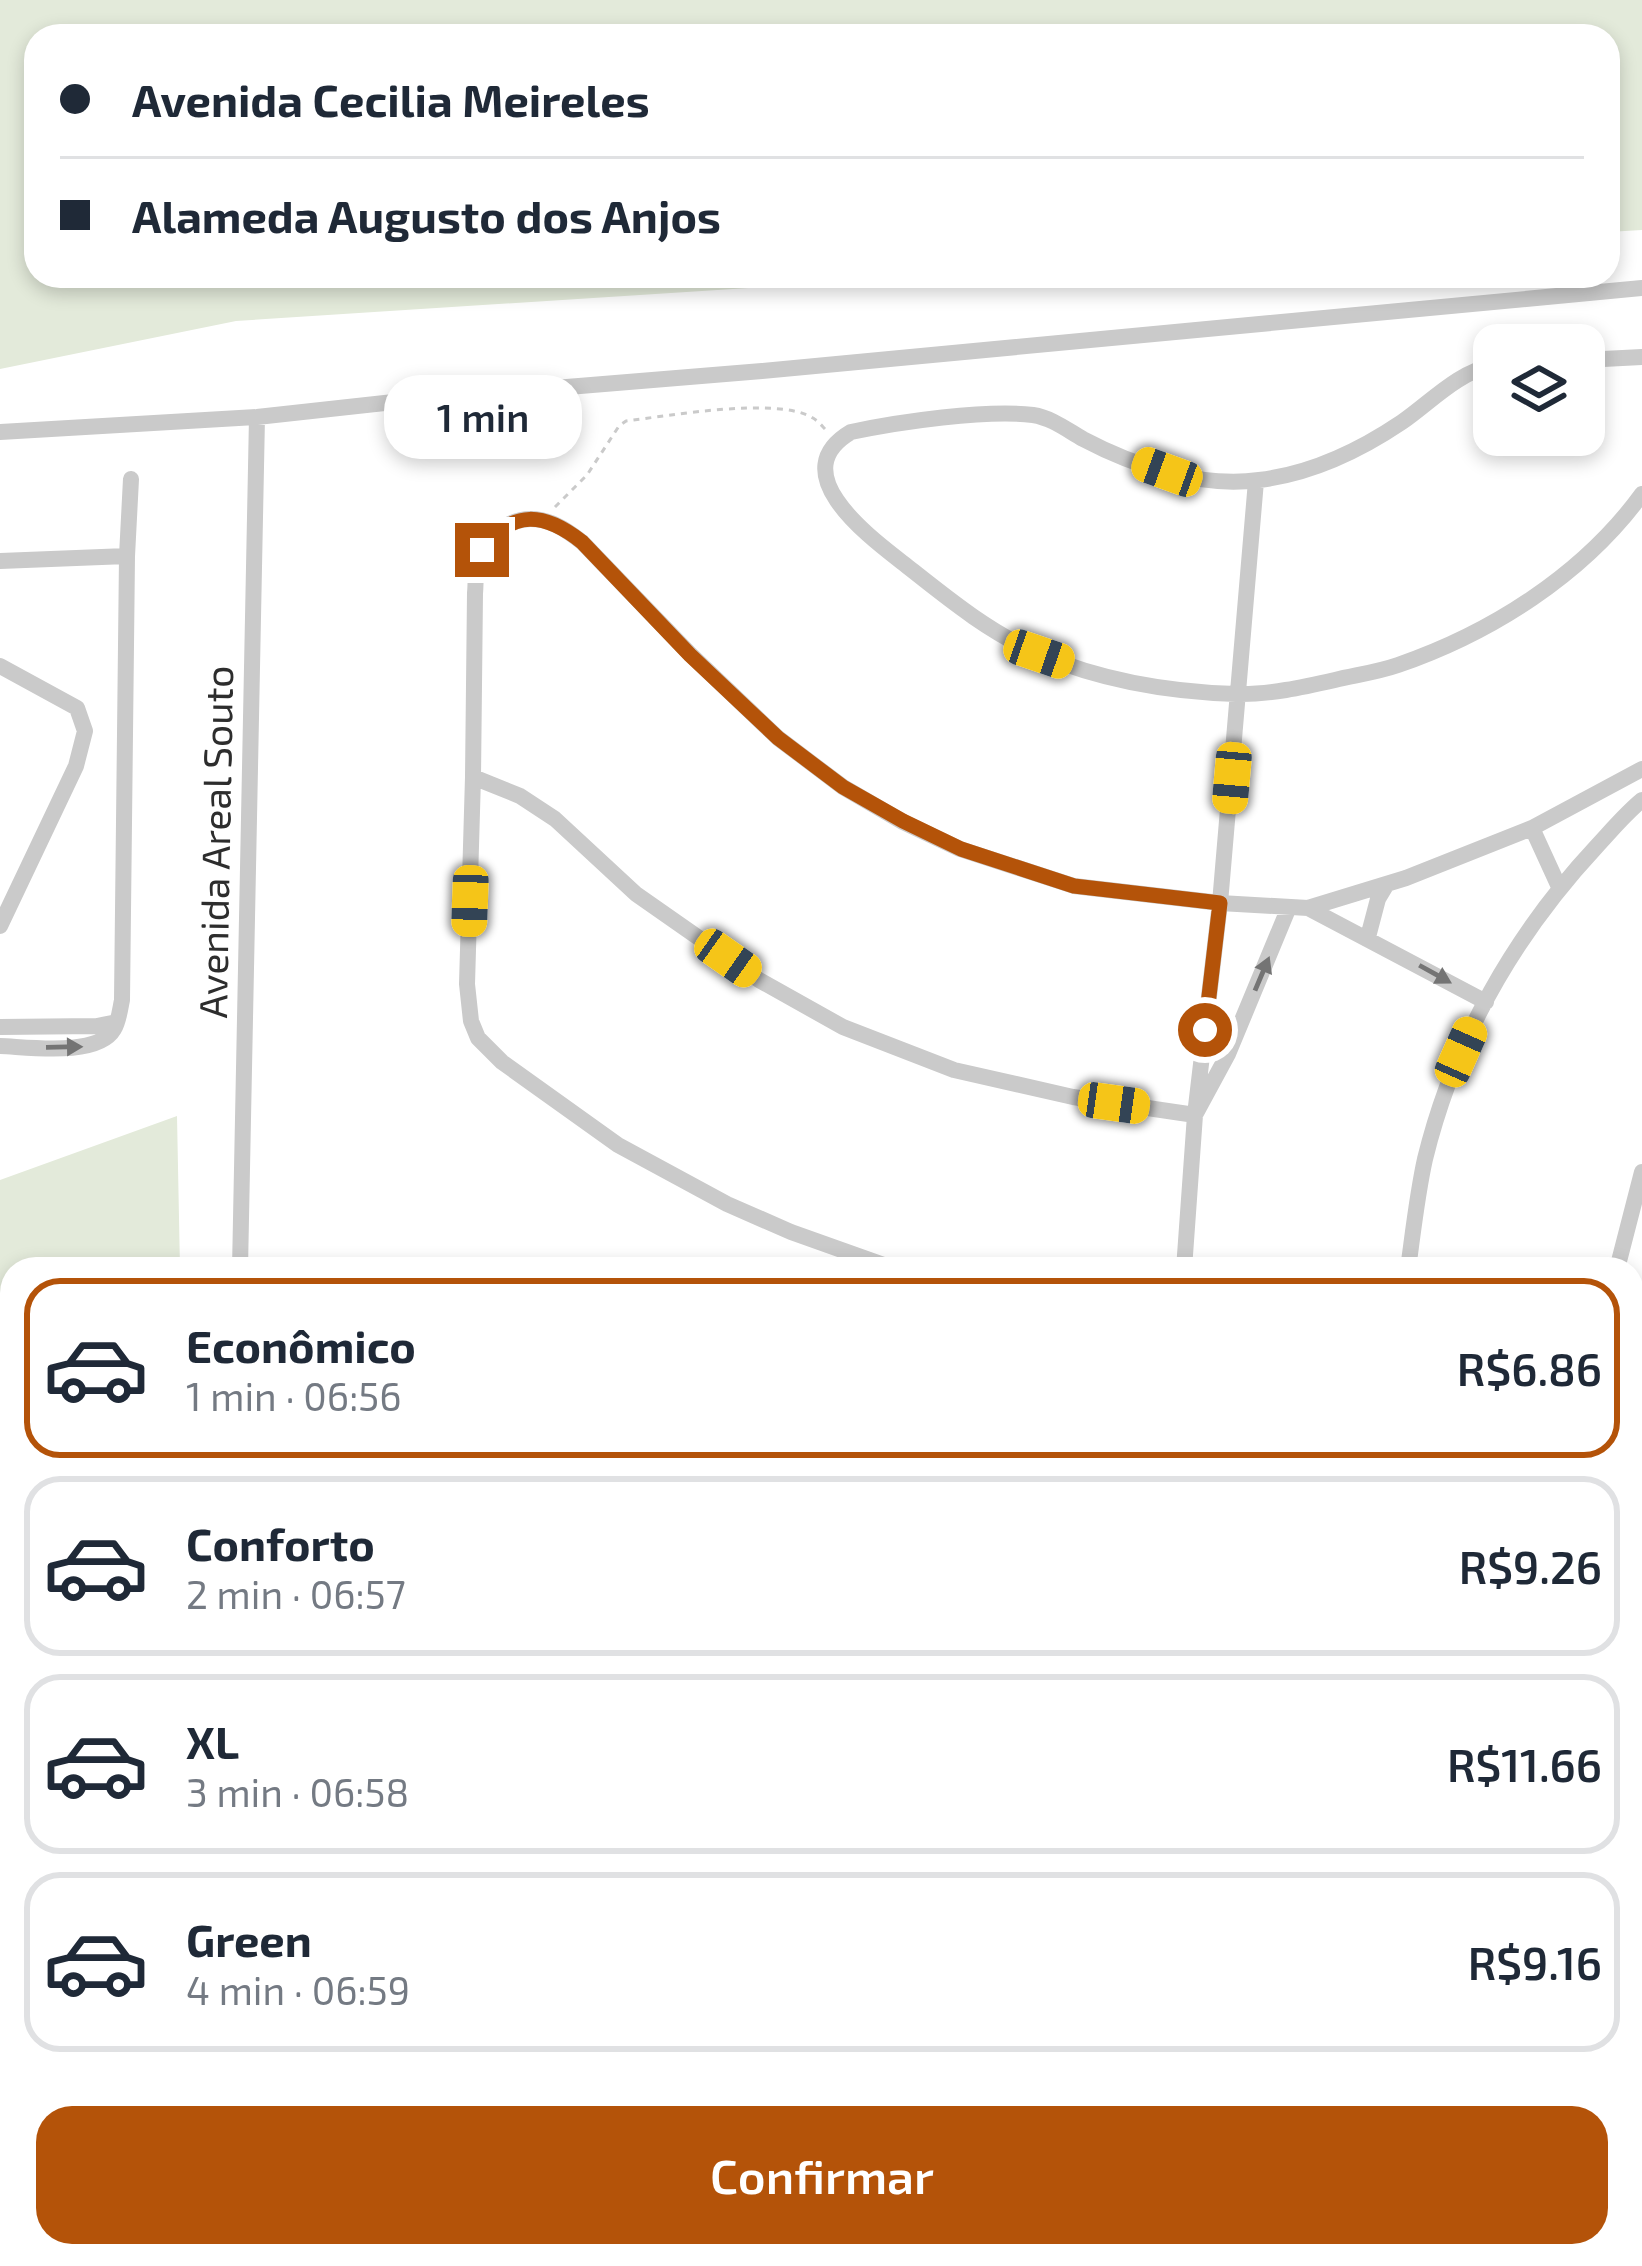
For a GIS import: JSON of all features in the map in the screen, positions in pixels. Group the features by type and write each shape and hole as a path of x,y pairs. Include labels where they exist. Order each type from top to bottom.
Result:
{"street":[{"path":"0,432 257,417 1642,288"},
{"path":"1605,359 1642,356"},
{"path":"1473,372 1368,444 1315,468 1256,481 1167,472 1111,452 1036,416 979,416 851,432 837,440 827,456 825,474 844,511 981,624 1039,654 1098,674 1163,687 1239,694 1306,686 1395,666 1470,636 1574,566 1642,494"},
{"name":"Avenida Areal Souto","path":"241,1257 257,417"},
{"path":"0,1046 98,1044 117,1022 122,1000 131,479"},
{"path":"1185,1257 1256,481"},
{"path":"861,1257 727,1204 618,1145 502,1062 478,1038 471,1022 467,983 477,565 482,550 508,524 540,519 582,542 778,738 843,787 961,849 1074,886 1299,908 1387,884 1532,829 1642,769"},
{"path":"0,561 127,556"},
{"path":"0,666 77,708 85,730 76,766 0,926"},
{"path":"473,777 520,796 555,819 636,893 759,980 843,1027 954,1070 1073,1097 1196,1114"},
{"path":"1410,1257 1425,1161 1451,1074 1486,1002 1530,925 1559,887 1642,800"},
{"path":"1532,829 1559,887"},
{"path":"1368,938 1387,884"},
{"path":"1196,1114 1299,908"},
{"path":"1299,908 1368,938 1486,1002"},
{"path":"0,1027 117,1022"},
{"path":"1620,1257 1642,1172"}],"path":[{"path":"540,519 587,475 626,422 771,409 812,417 837,440"}],"green space":[{"path":"0,0 1642,0 1642,230 1620,231 1620,24 24,24 24,288 748,288 236,321 0,369"},
{"path":"177,1116 180,1257 0,1257 0,1180"}],"route":[{"path":"482,550 508,524 540,519 562,527 778,738 843,787 961,849 1074,886 1220,903 1205,1030"}]}
